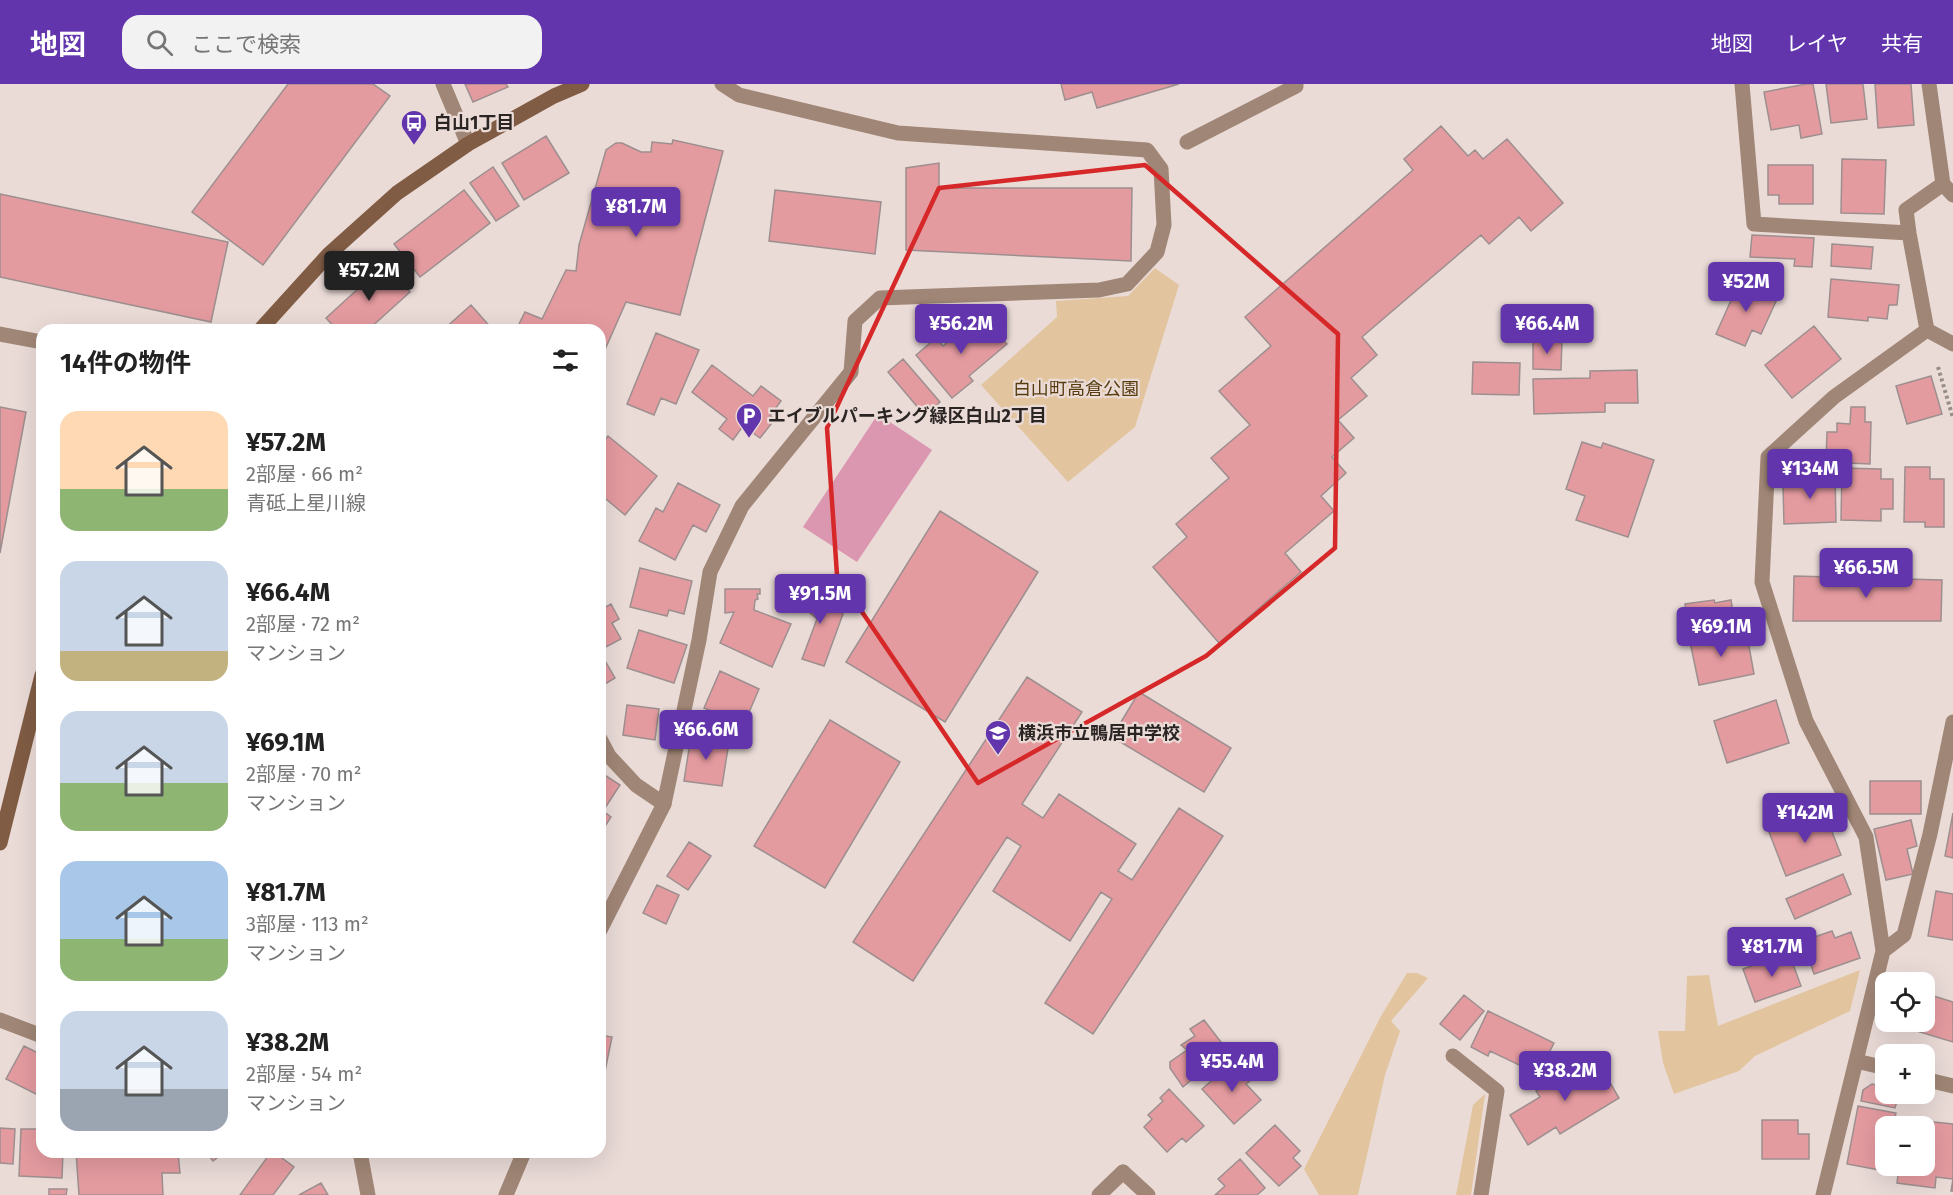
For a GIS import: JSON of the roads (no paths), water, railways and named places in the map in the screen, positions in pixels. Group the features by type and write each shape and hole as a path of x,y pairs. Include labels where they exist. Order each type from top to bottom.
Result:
{"main road":[{"path":"265,324 328,254 397,193 468,144 554,96 582,84"},
{"path":"0,843 36,699"}],"street":[{"path":"443,84 468,144"},
{"path":"606,915 664,804 699,640 710,572 742,506 851,372 855,321 880,298 1099,290 1127,284 1157,252 1164,225 1161,169 1147,150 898,133 739,95 722,84"},
{"path":"1187,142 1296,84"},
{"path":"1742,84 1754,224 1909,233"},
{"path":"1927,330 1906,210 1948,189 1929,84"},
{"path":"1927,330 1953,344"},
{"path":"1823,1195 1883,951 1866,837 1806,721 1762,582 1768,457 1834,397 1927,330"},
{"path":"0,334 36,341"},
{"path":"1883,951 1904,935 1930,834 1953,722"},
{"path":"606,750 636,785 664,804"},
{"path":"0,1020 36,1033"},
{"path":"1453,1056 1497,1091 1481,1195"},
{"path":"1856,1060 1875,1065"},
{"path":"1935,1081 1953,1086"},
{"path":"361,1158 368,1195"},
{"path":"506,1195 521,1158"},
{"path":"1099,1195 1123,1172 1148,1195"}],"place":[{"name":"白山1丁目","path":"414,146"},
{"name":"エイブルパーキング緑区白山2丁目","path":"749,439"},
{"name":"横浜市立鴨居中学校","path":"998,756"}],"park label":[{"name":"白山町高倉公園","path":"1076,389"}]}
